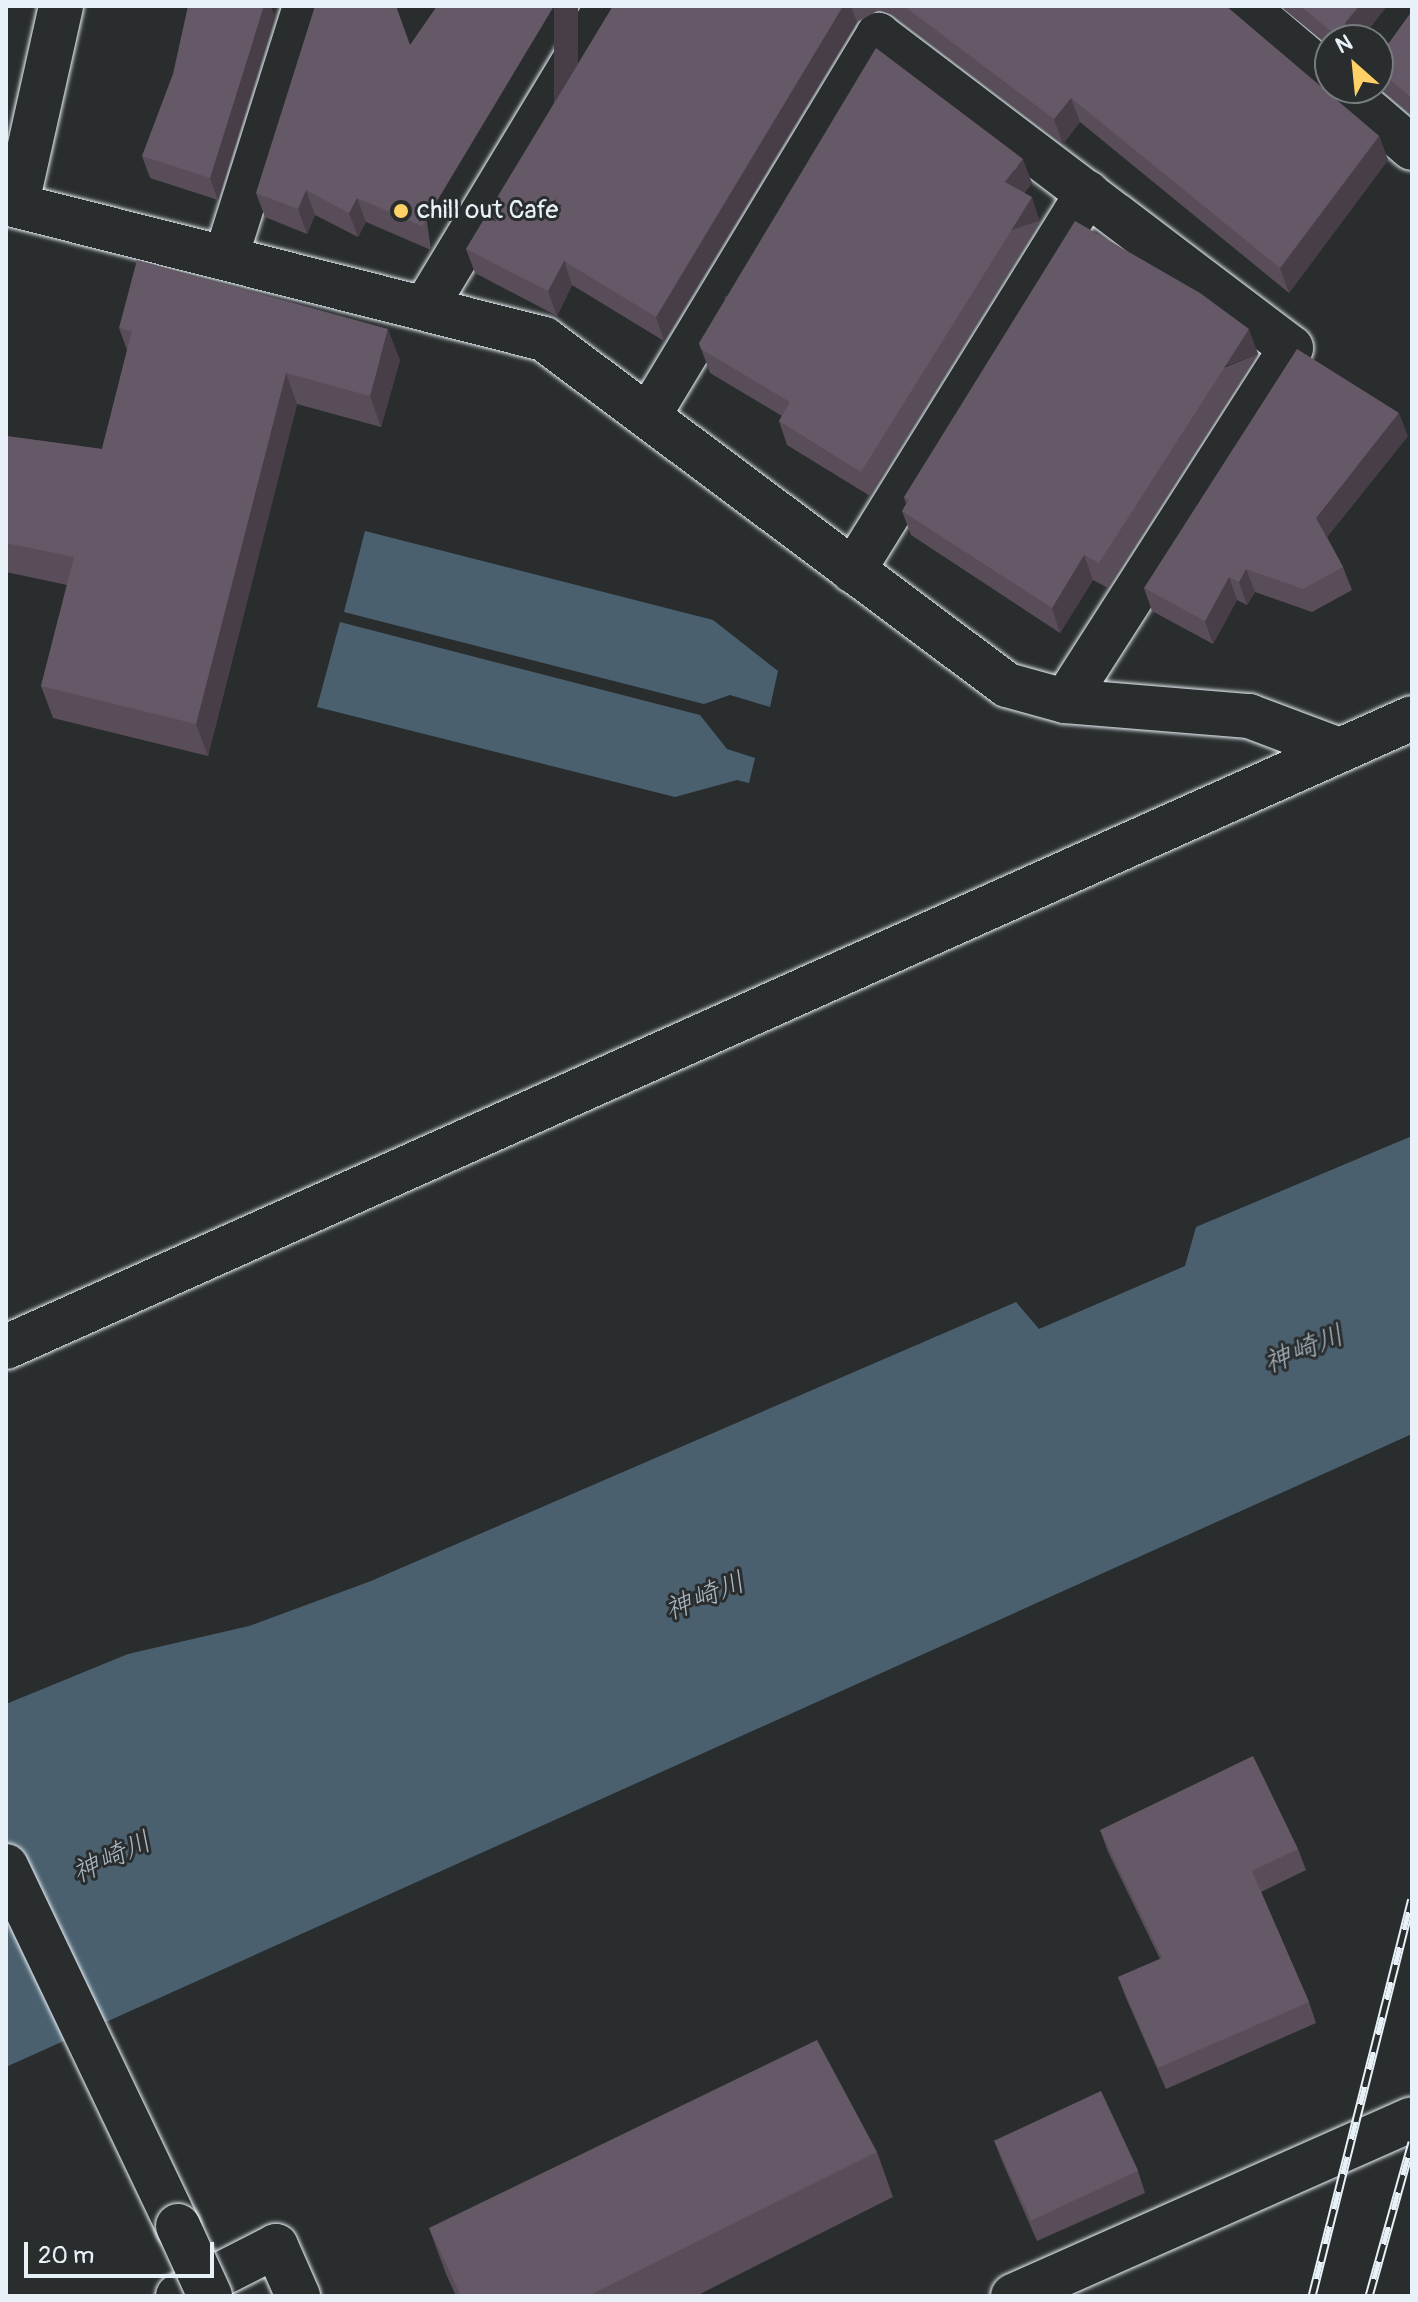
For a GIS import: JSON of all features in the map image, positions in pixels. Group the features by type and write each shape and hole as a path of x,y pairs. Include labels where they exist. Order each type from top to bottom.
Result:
{"street":[{"path":"61,6 11,203 544,339 1007,685 1065,701 1249,716 1339,750"},
{"path":"425,308 607,6"},
{"path":"1245,6 1314,63"},
{"path":"1394,32 1412,9"},
{"path":"226,257 303,13"},
{"path":"649,415 878,35 1291,348 1065,701"},
{"path":"1362,104 1412,148"},
{"path":"853,571 1087,193"},
{"path":"6,1347 1412,718"},
{"path":"6,1866 210,2296"},
{"path":"1013,2296 1412,2119"},
{"path":"178,2296 276,2246 298,2296"}],"water":[{"path":"365,531 713,620 778,671 770,707 730,695 704,704 344,612"},
{"path":"340,622 700,715 727,749 755,758 749,783 737,780 675,797 317,707"},
{"name":"神崎川","path":"1412,1136 1412,1434 6,2067 6,1704 128,1654 249,1626 371,1581 1016,1302 1039,1329 1185,1266 1196,1227"}],"building":[{"path":"188,6 264,6 210,178 142,156 173,74"},
{"path":"315,6 396,6 410,45 437,6 554,6 422,226 357,198 349,213 306,190 298,209 256,193"},
{"path":"613,6 843,6 656,317 564,261 548,291 466,249"},
{"path":"904,6 1226,6 1314,81 1314,104 1341,104 1379,136 1280,268 1071,98 1054,119"},
{"path":"1300,6 1359,6 1345,24 1322,24"},
{"path":"1412,11 1412,98 1394,83 1394,36"},
{"path":"876,48 1023,159 1005,182 1032,197 861,472 779,421 790,402 701,349 699,343"},
{"path":"1075,221 1200,293 1249,329 1099,563 1084,555 1052,608 902,511 909,500 904,497"},
{"path":"137,260 388,329 370,396 286,373 196,724 41,686 74,557 6,543 6,436 102,449 132,331 119,328"},
{"path":"1297,349 1399,413 1316,518 1343,567 1303,589 1246,569 1239,582 1229,577 1205,621 1144,588"},
{"path":"1253,1756 1298,1849 1252,1871 1309,2002 1158,2068 1118,1977 1162,1958 1100,1830"},
{"path":"817,2040 877,2152 588,2296 461,2296 429,2228"},
{"path":"1101,2091 1138,2171 1031,2221 994,2141"}],"railway":[{"path":"1312,2296 1412,1899"},
{"path":"1369,2296 1412,2142"}],"place":[{"name":"chill out Cafe","path":"401,211"}]}
